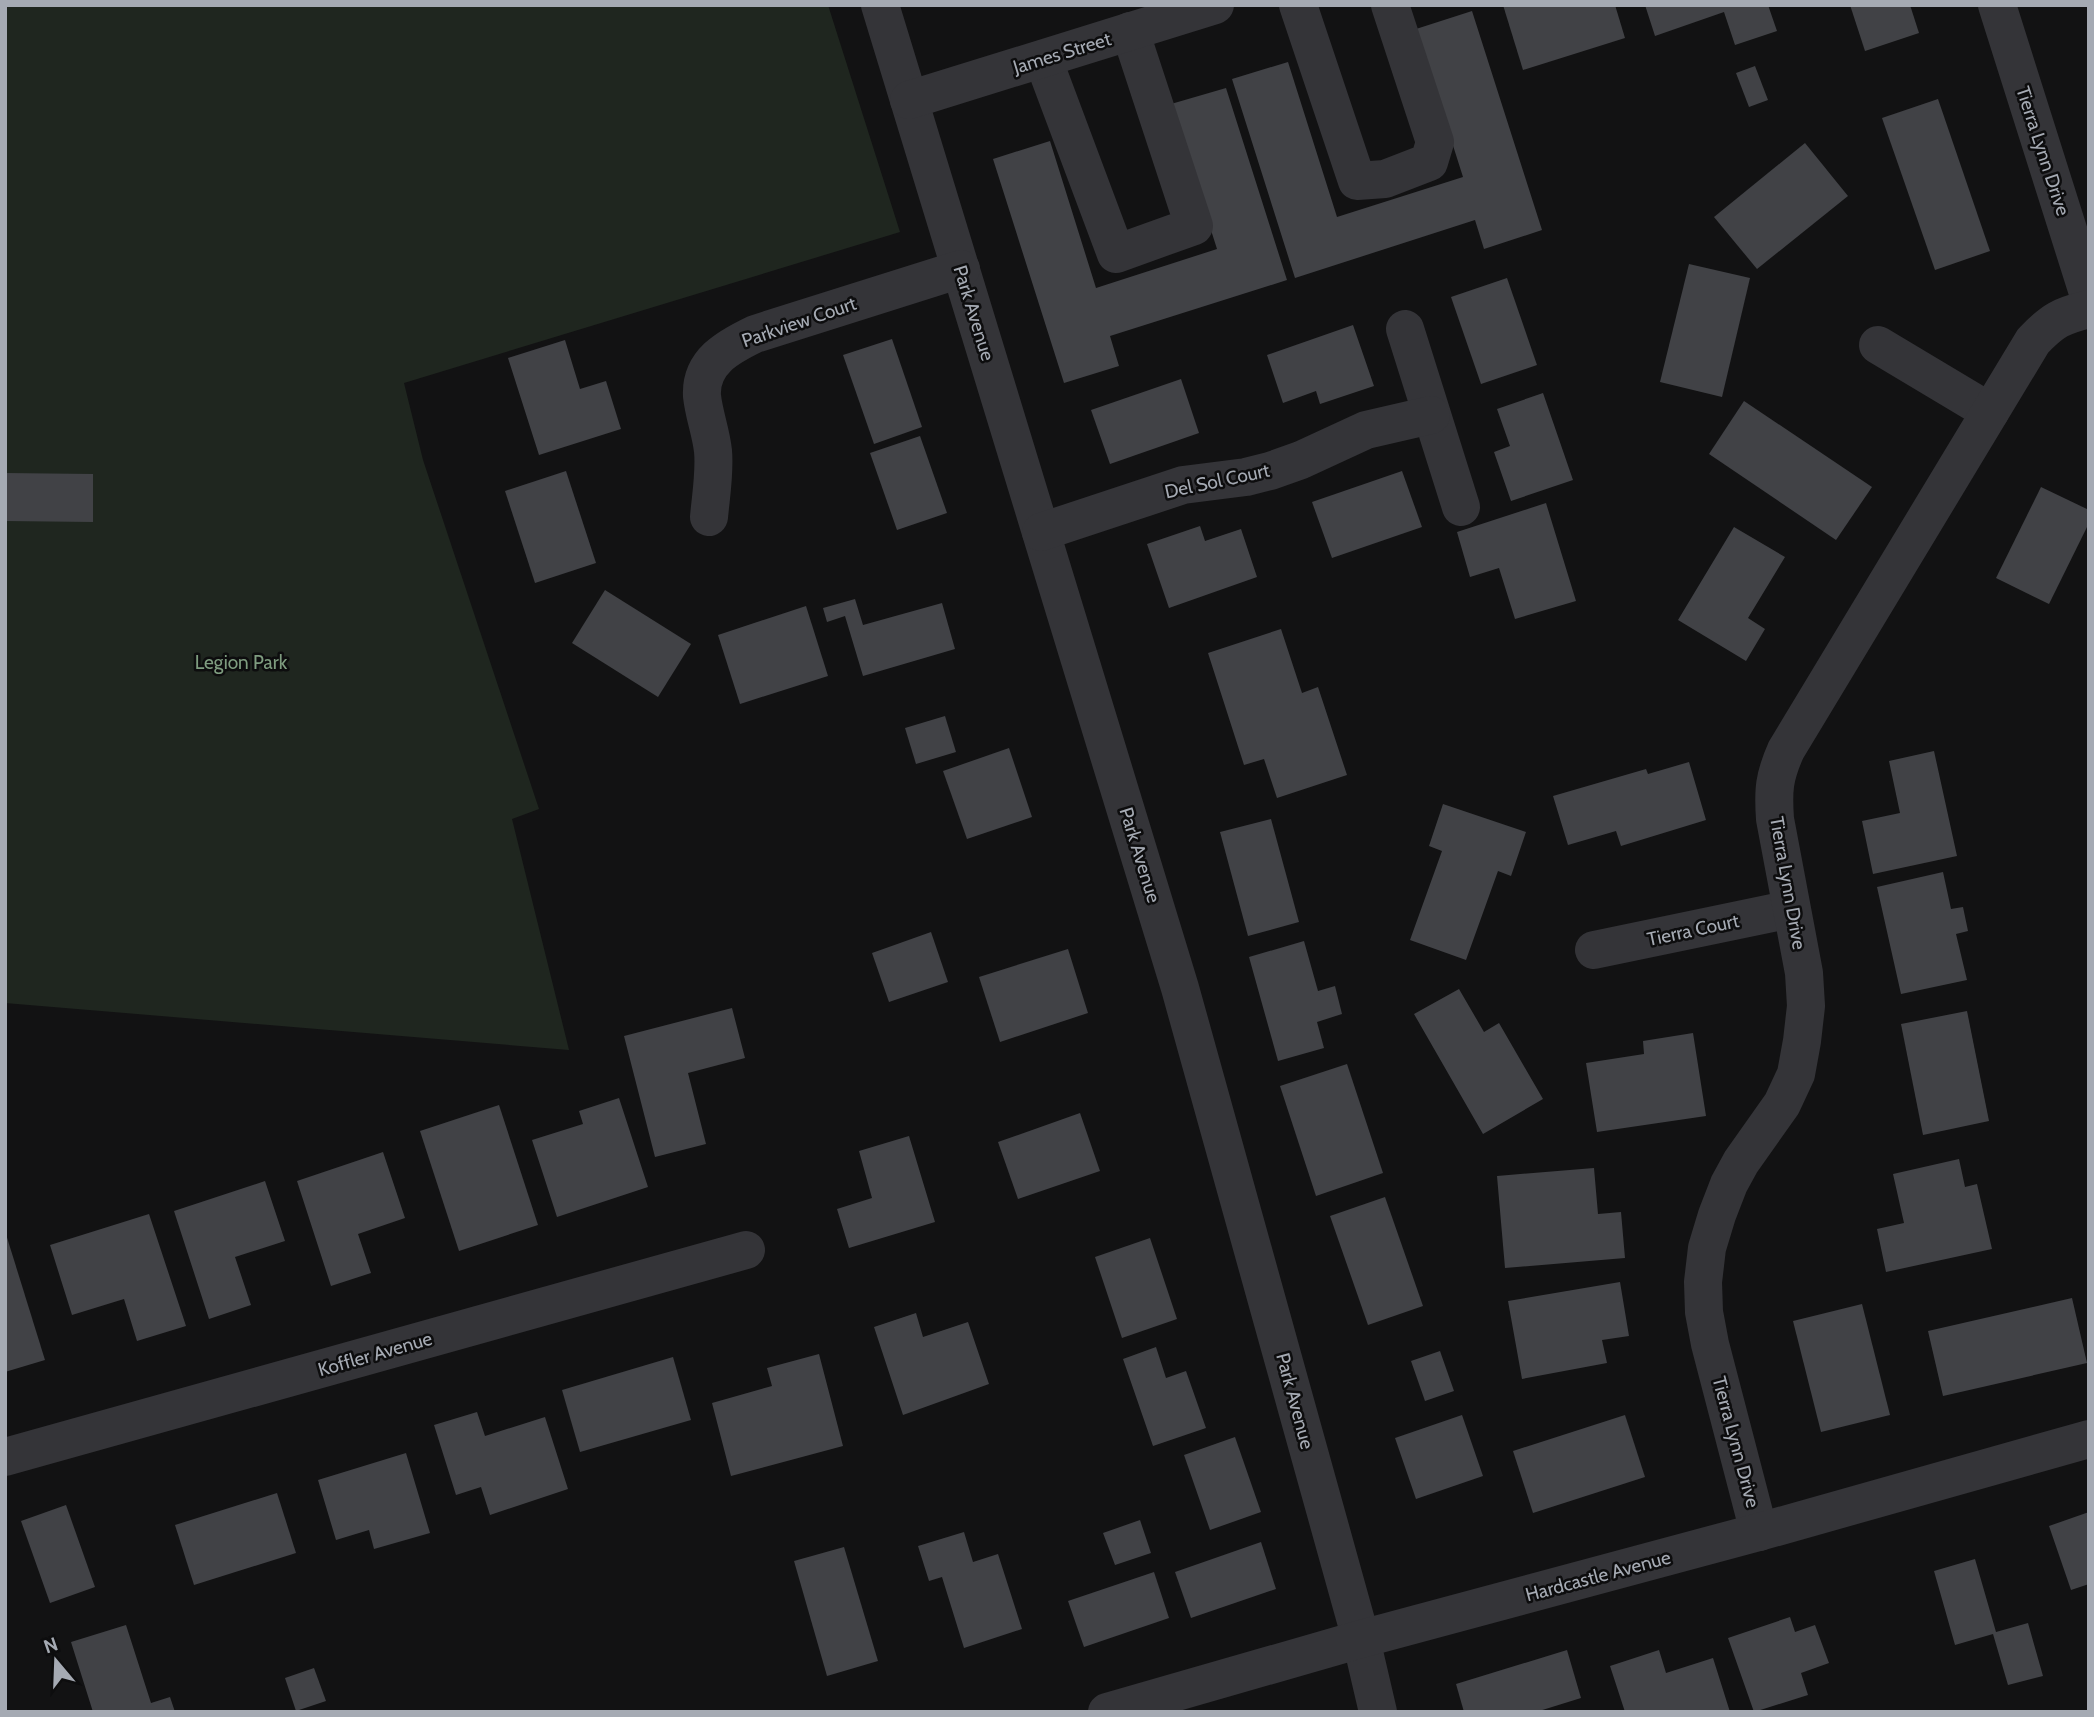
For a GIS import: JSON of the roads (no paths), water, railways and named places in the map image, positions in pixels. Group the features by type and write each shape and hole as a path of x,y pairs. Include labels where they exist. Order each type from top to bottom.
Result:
{"street":[{"name":"Park Avenue","path":"880,5 1180,988 1361,1639 1378,1712"},
{"name":"James Street","path":"909,100 1214,5"},
{"path":"1298,5 1357,181 1385,179 1429,162 1435,142 1390,5"},
{"name":"Tierra Lynn Drive","path":"1997,5 2089,296"},
{"path":"1043,59 1116,254 1194,226 1130,31"},
{"name":"Parkview Court","path":"709,516 713,454 702,396 704,378 711,363 730,346 755,334 961,269"},
{"name":"Tierra Lynn Drive","path":"1759,1532 1710,1345 1704,1312 1703,1282 1707,1248 1729,1184 1782,1104 1796,1074 1806,1006 1804,973 1774,819 1776,774 1786,750 2033,341 2049,324 2066,315 2089,309"},
{"path":"1405,329 1461,507"},
{"path":"1878,345 1990,412"},
{"name":"Del Sol Court","path":"1041,533 1183,485 1246,477 1270,471 1366,430 1431,415"},
{"name":"Tierra Court","path":"1594,950 1791,909"},
{"name":"Koffler Avenue","path":"5,1457 746,1250"},
{"name":"Hardcastle Avenue","path":"1107,1712 1361,1639 1759,1532 2089,1439"}],"park label":[{"name":"Legion Park","path":"241,662"}]}
